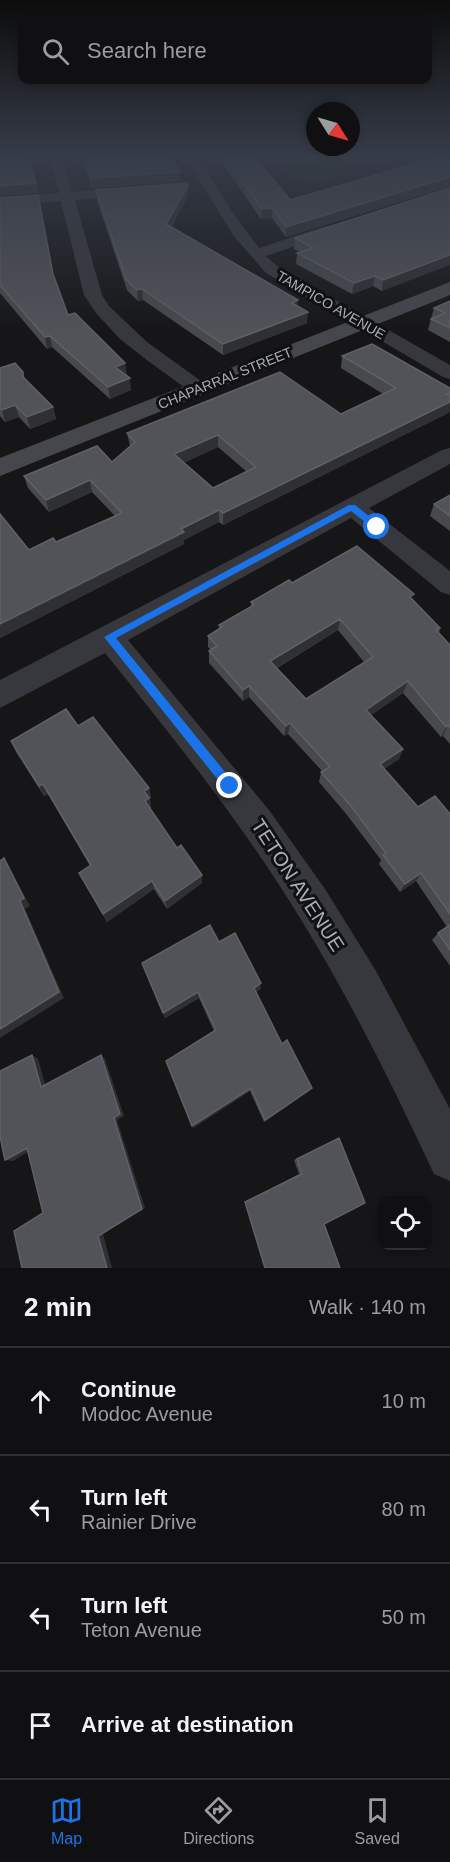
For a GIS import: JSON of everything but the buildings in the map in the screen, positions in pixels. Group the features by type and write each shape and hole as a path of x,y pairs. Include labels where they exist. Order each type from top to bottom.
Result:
{"street":[{"path":"71,215 93,295 99,305 117,326 198,388"},
{"name":"TAMPICO AVENUE","path":"226,215 256,254 284,279 450,373"},
{"path":"256,254 347,224"},
{"name":"CHAPARRAL STREET","path":"0,468 450,288"},
{"path":"0,695 450,455"},
{"path":"352,507 450,585"},
{"name":"TETON AVENUE","path":"109,637 258,823 319,914 390,1037 450,1158"}],"route":[{"path":"230,786 109,637 352,507 377,527"}]}
